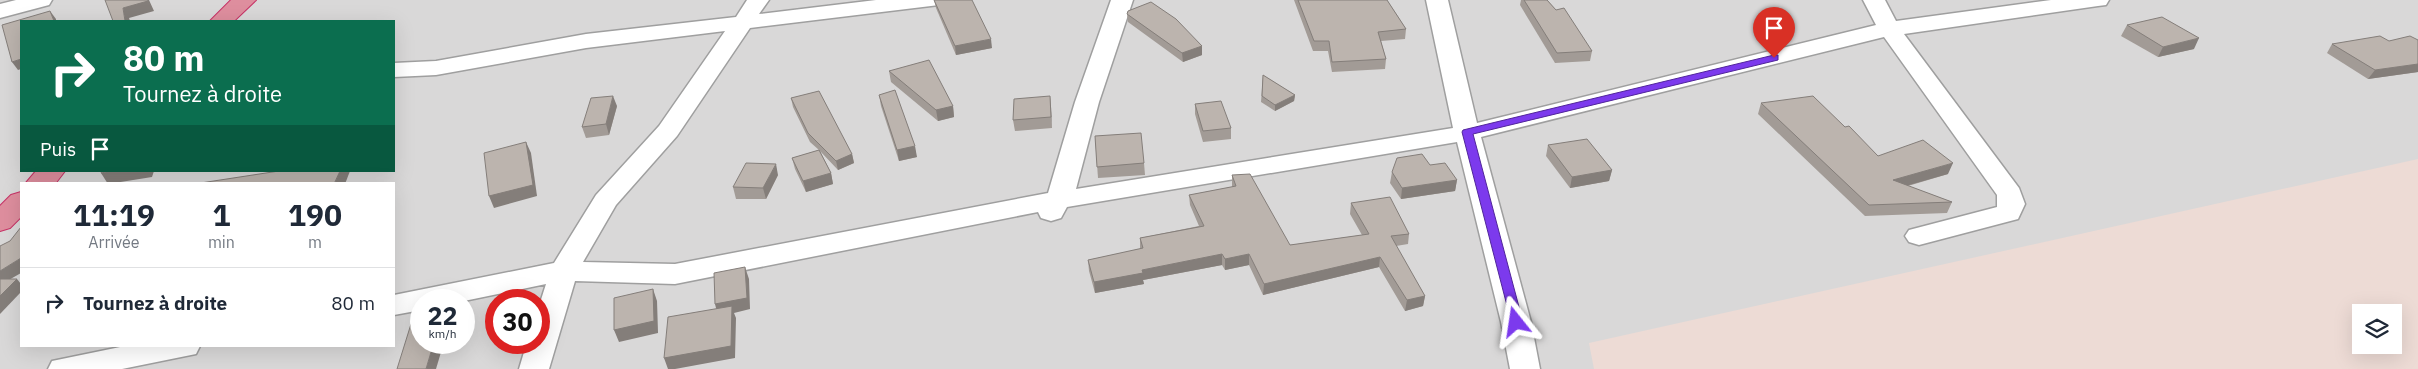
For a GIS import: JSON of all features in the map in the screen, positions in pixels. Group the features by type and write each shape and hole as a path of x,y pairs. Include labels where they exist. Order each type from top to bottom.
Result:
{"highway":[{"path":"222,20 245,0"},
{"path":"41,182 51,172"},
{"path":"0,222 20,202"}],"street":[{"path":"0,11 41,0"},
{"path":"534,369 564,271 605,201 668,131 758,0"},
{"path":"395,70 436,68 586,41 931,0"},
{"path":"1052,209 1062,192 1087,102 1122,0"},
{"path":"1437,0 1467,132 1516,322 1526,369"},
{"path":"1874,0 1889,29 2010,194 2012,204 2008,213 1919,236"},
{"path":"395,305 564,271 676,274 1052,209 1467,132 1889,29 2098,0"},
{"path":"63,369 180,347"}],"shaded area":[{"path":"0,0 2418,0 2418,369 0,369"},
{"path":"2418,159 2418,369 1594,369 1589,343"}],"building":[{"path":"105,0 148,0 123,8 125,20 113,20"},
{"path":"934,0 972,0 991,39 955,46"},
{"path":"1298,0 1387,0 1406,29 1378,32 1386,59 1332,62 1329,41 1314,41"},
{"path":"1524,0 1547,0 1556,10 1564,8 1592,51 1557,53"},
{"path":"1151,2 1176,19 1202,46 1182,53 1127,14 1128,11"},
{"path":"50,11 54,20 20,20 20,59 12,62 2,25"},
{"path":"2162,17 2199,38 2163,47 2127,25"},
{"path":"2380,36 2389,41 2410,36 2418,40 2418,64 2375,70 2332,44"},
{"path":"929,60 953,106 936,110 889,71"},
{"path":"1263,75 1295,95 1275,105 1262,96"},
{"path":"895,90 915,146 897,150 879,95"},
{"path":"819,91 852,154 836,161 808,133 791,98"},
{"path":"613,96 606,124 582,127 591,98"},
{"path":"1050,96 1051,117 1013,120 1014,99"},
{"path":"1813,96 1845,127 1849,126 1878,156 1923,140 1953,163 1893,180 1952,202 1869,205 1761,103"},
{"path":"1221,101 1231,128 1203,131 1195,104"},
{"path":"1141,133 1144,163 1097,167 1095,136"},
{"path":"1587,139 1612,170 1572,177 1548,145"},
{"path":"526,142 533,185 489,196 484,153"},
{"path":"819,150 831,173 803,181 792,158"},
{"path":"1422,154 1430,165 1445,163 1457,180 1402,188 1392,172 1397,158"},
{"path":"746,163 776,164 763,188 733,187"},
{"path":"272,172 340,172 335,182 207,182"},
{"path":"1250,174 1290,245 1369,234 1351,203 1390,197 1409,234 1391,236 1425,296 1407,300 1380,257 1264,284 1249,254 1225,259 1222,254 1142,270 1143,273 1094,282 1088,260 1143,248 1140,238 1204,226 1189,195 1236,186 1232,175"},
{"path":"20,228 20,259 0,271 0,246 10,241"},
{"path":"745,267 747,298 715,304 714,273"},
{"path":"0,279 17,279 0,296"},
{"path":"653,289 654,321 614,330 614,298"},
{"path":"732,306 731,346 664,358 668,317"},
{"path":"410,327 410,354 430,354 426,369 397,369"}],"route":[{"path":"1516,322 1467,132 1774,58"}]}
